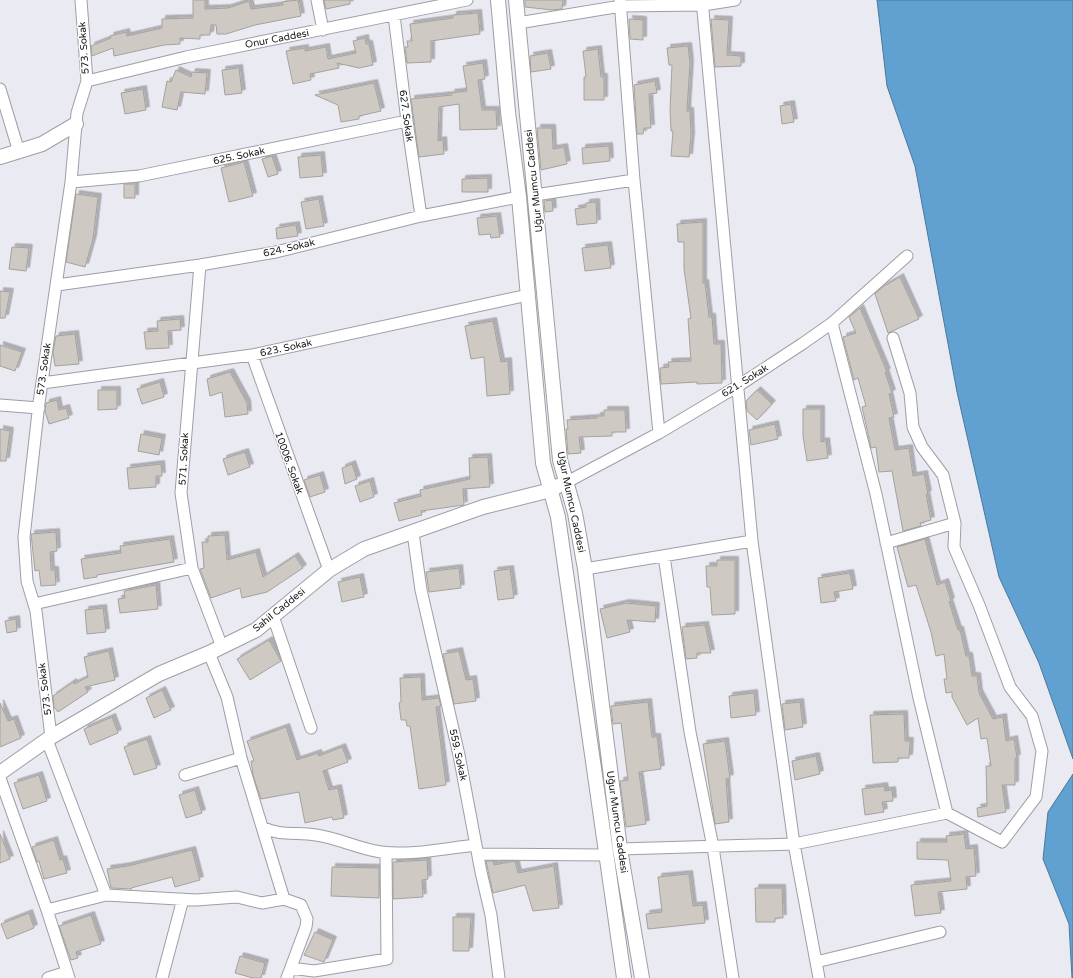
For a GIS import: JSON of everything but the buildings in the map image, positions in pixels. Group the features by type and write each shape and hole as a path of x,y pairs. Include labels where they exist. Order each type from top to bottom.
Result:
{"street":[{"name":"573. Sokak","path":"81,0 86,81 76,124 71,182 42,383 24,537 28,581 34,604 49,739 106,895"},
{"path":"317,0 323,30"},
{"name":"Onur Caddesi","path":"86,81 186,57 467,0"},
{"name":"Uğur Mumcu Caddesi","path":"498,0 508,112 519,197 543,463 558,517 624,978"},
{"name":"Uğur Mumcu Caddesi","path":"516,0 560,460 567,482 585,568 620,849 642,978"},
{"path":"518,23 620,3 735,0"},
{"path":"703,2 752,541 794,844 819,978"},
{"path":"620,3 634,180 659,432"},
{"name":"627. Sokak","path":"394,15 407,121 421,216"},
{"path":"0,89 19,152"},
{"name":"625. Sokak","path":"71,182 139,176 407,121"},
{"path":"0,157 42,144 76,124"},
{"path":"535,195 634,180"},
{"name":"624. Sokak","path":"57,285 200,265 276,252 421,216 519,197"},
{"name":"621. Sokak","path":"567,482 659,432 738,386 832,323 907,256"},
{"name":"571. Sokak","path":"200,265 182,493 192,568 222,647"},
{"name":"623. Sokak","path":"42,383 191,364 234,356 252,355 528,295"},
{"path":"832,323 876,494 919,698 947,813"},
{"path":"620,849 794,844 947,813 1002,842 1036,797 1042,751 1032,716 1010,687 979,605 954,547 955,523 943,476 922,447 913,427 910,393 893,338"},
{"name":"10006. Sokak","path":"252,355 329,570"},
{"path":"0,405 39,408"},
{"name":"Sahil Caddesi","path":"0,773 49,739 159,674 209,653 256,630 329,570 364,549 483,508 551,490 567,482"},
{"path":"886,543 955,523"},
{"name":"559. Sokak","path":"413,533 421,590 459,755 495,936 499,978"},
{"path":"585,568 752,541"},
{"path":"664,556 690,732 713,847 733,978"},
{"path":"34,604 192,568"},
{"path":"273,616 311,728"},
{"path":"209,653 227,696 241,758 284,899"},
{"path":"185,775 241,758"},
{"path":"0,778 47,910 68,975 48,978"},
{"path":"262,827 270,832 280,834 316,835 369,850 386,853 477,849 606,855"},
{"path":"47,910 106,895 183,899 237,898 262,903 284,899 301,905 307,919 306,927 289,973 314,972 387,959 386,853"},
{"path":"162,978 183,899"},
{"path":"816,962 940,932"}],"water":[{"path":"877,0 1073,0 1073,759 1039,663 999,577 957,392 915,166 887,86"},
{"path":"1073,774 1072,978 1069,924 1043,859 1048,812"}]}
